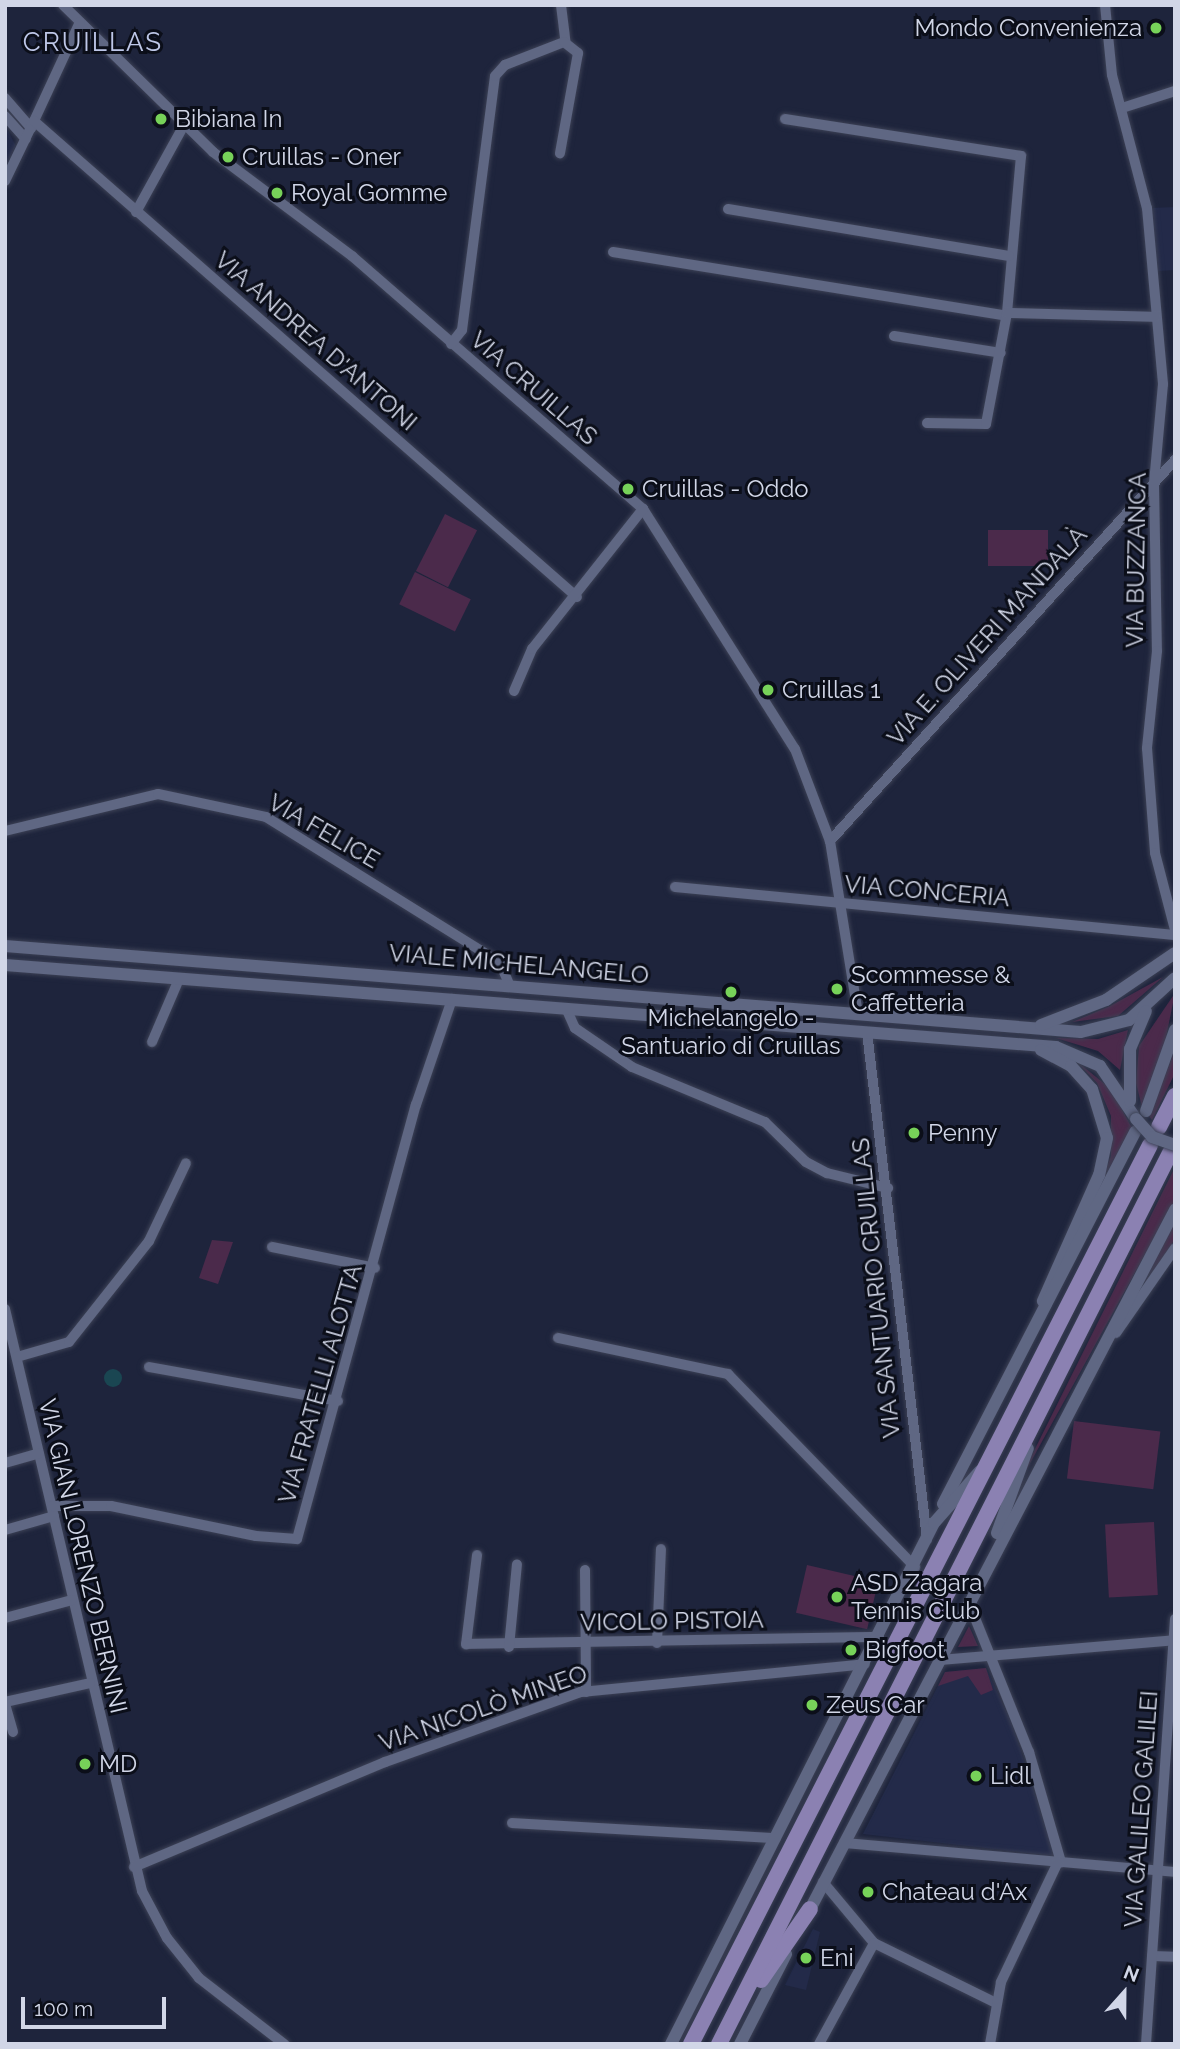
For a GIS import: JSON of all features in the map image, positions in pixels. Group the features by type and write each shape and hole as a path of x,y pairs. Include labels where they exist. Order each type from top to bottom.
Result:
{"main road":[{"path":"1159,1127 1175,1096"},
{"path":"691,2044 993,1458 1150,1145"},
{"path":"719,2043 1172,1149"},
{"path":"719,2043 810,1909"}],"street":[{"name":"VIA CRUILLAS","path":"63,5 184,125 352,256 643,509 768,699 830,841 840,904"},
{"path":"559,153 578,53 566,43 561,5"},
{"name":"VIA BUZZANCA","path":"1105,5 1122,107 1147,208 1164,416 1154,483 1157,651 1148,772 1155,853 1175,930"},
{"path":"5,181 80,22"},
{"path":"451,344 462,330 495,76 505,65 566,43"},
{"path":"1122,107 1175,91"},
{"path":"5,98 30,129"},
{"path":"5,116 30,129"},
{"path":"785,119 1021,156 1009,256 1007,314 986,424 928,423"},
{"path":"136,212 184,125"},
{"name":"VIA ANDREA D'ANTONI","path":"30,129 136,212 578,597"},
{"path":"729,209 1009,256"},
{"path":"613,252 1007,314 1156,317"},
{"path":"894,335 1001,354"},
{"name":"VIA E. OLIVERI MANDALÀ","path":"830,841 1175,460"},
{"path":"514,691 532,649 578,597 643,509"},
{"name":"VIA FELICE","path":"5,831 158,794 266,817 486,954 501,965 509,984"},
{"name":"VIA CONCERIA","path":"675,887 1175,935"},
{"path":"840,904 858,1014"},
{"name":"VIALE MICHELANGELO","path":"5,946 1029,1027 1102,1030 1150,1005"},
{"path":"1029,1027 1106,1000 1175,953"},
{"path":"152,1042 179,979 180,959"},
{"name":"VIALE MICHELANGELO","path":"5,965 1028,1044 1092,1061 1114,1081 1138,1120"},
{"path":"1172,1149 1152,1137 1138,1120 1128,1059 1150,1005 1175,978"},
{"name":"VIA FRATELLI ALOTTA","path":"53,1511 111,1506 292,1542 338,1401 416,1105 452,999"},
{"path":"566,1008 575,1028 632,1067 765,1122 806,1162 827,1173 888,1188"},
{"path":"671,2044 915,1567 934,1523 1138,1120 1175,1030"},
{"name":"VIA SANTUARIO CRUILLAS","path":"867,1032 888,1188 927,1539"},
{"path":"1028,1044 1086,1081 1101,1104 1107,1138 1099,1175 1055,1264 1034,1328"},
{"path":"13,1354 69,1342 149,1241 186,1163"},
{"path":"740,2044 1056,1431 1175,1210"},
{"path":"272,1247 375,1268"},
{"path":"1056,1431 1175,1248"},
{"name":"VIA GIAN LORENZO BERNINI","path":"5,1309 13,1354 53,1511 134,1867 167,1938 190,1968 238,2014 282,2043"},
{"path":"558,1338 728,1374 915,1567"},
{"path":"149,1367 338,1401"},
{"path":"981,1580 1041,1410"},
{"path":"5,1463 38,1453"},
{"path":"934,1523 993,1458"},
{"path":"5,1530 53,1511"},
{"path":"657,1643 661,1549"},
{"name":"VICOLO PISTOIA","path":"477,1555 466,1644 509,1647 879,1637"},
{"path":"509,1647 517,1564"},
{"path":"585,1570 583,1644 586,1692"},
{"path":"5,1618 72,1600"},
{"path":"969,1603 992,1656 1059,1862 996,2003 989,2044"},
{"name":"VIA GALILEO GALILEI","path":"1146,2044 1158,1871 1169,1789 1175,1619"},
{"path":"939,1660 1174,1640"},
{"name":"VIA NICOLÒ MINEO","path":"134,1867 440,1741 586,1692 865,1664"},
{"path":"13,1732 5,1703 90,1683"},
{"path":"841,1712 842,1748"},
{"path":"512,1823 776,1838"},
{"path":"844,1843 1175,1872"},
{"path":"823,1882 874,1943 996,2003"},
{"path":"819,2044 874,1943"},
{"path":"1152,1956 1175,1957"}],"shaded area":[{"path":"5,125 16,146 5,168"},
{"path":"1175,207 1175,270 1158,271 1151,208"},
{"path":"445,514 477,530 448,587 416,571"},
{"path":"988,530 1048,530 1048,566 988,566"},
{"path":"415,572 471,599 455,632 399,604"},
{"path":"1163,977 1118,1016 1072,1022 1110,1006"},
{"path":"1175,993 1162,1057 1142,1107 1136,1083 1139,1046"},
{"path":"1128,1030 1120,1070 1098,1051 1056,1038 1098,1039"},
{"path":"1175,1050 1175,1073 1152,1120 1149,1116"},
{"path":"1075,1060 1111,1089 1132,1128 1096,1195 1111,1156 1111,1116 1097,1083"},
{"path":"1175,1167 1175,1200 1023,1476 1028,1463"},
{"path":"1175,1219 1175,1239 1130,1306"},
{"path":"212,1240 233,1242 218,1284 199,1278"},
{"path":"109,1369 117,1369 122,1378 120,1385 109,1387 104,1382 104,1374"},
{"path":"1074,1421 1160,1432 1153,1489 1067,1479"},
{"path":"1154,1522 1158,1595 1109,1597 1105,1525"},
{"name":"ASD Zagara Tennis Club","path":"807,1565 878,1581 867,1629 796,1613"},
{"path":"969,1626 978,1646 958,1647"},
{"path":"986,1668 1012,1724 1055,1856 863,1834 945,1672"},
{"path":"986,1668 993,1690 981,1695 968,1676 938,1686 945,1672"},
{"name":"Eni","path":"813,1929 820,1932 806,1990 785,1985"}],"place":[{"name":"Mondo Convenienza","path":"1156,28"},
{"name":"Bibiana In","path":"161,119"},
{"name":"Cruillas - Oner","path":"228,157"},
{"name":"Royal Gomme","path":"277,193"},
{"name":"Cruillas - Oddo","path":"628,489"},
{"name":"Cruillas 1","path":"768,690"},
{"name":"Scommesse & Caffetteria","path":"837,989"},
{"name":"Michelangelo - Santuario di Cruillas","path":"731,992"},
{"name":"Penny","path":"914,1133"},
{"name":"ASD Zagara Tennis Club","path":"837,1597"},
{"name":"Bigfoot","path":"851,1650"},
{"name":"Zeus Car","path":"812,1705"},
{"name":"MD","path":"85,1764"},
{"name":"Lidl","path":"976,1776"},
{"name":"Chateau d'Ax","path":"868,1892"},
{"name":"Eni","path":"806,1958"}],"district":[{"name":"CRUILLAS","path":"93,43"}]}
